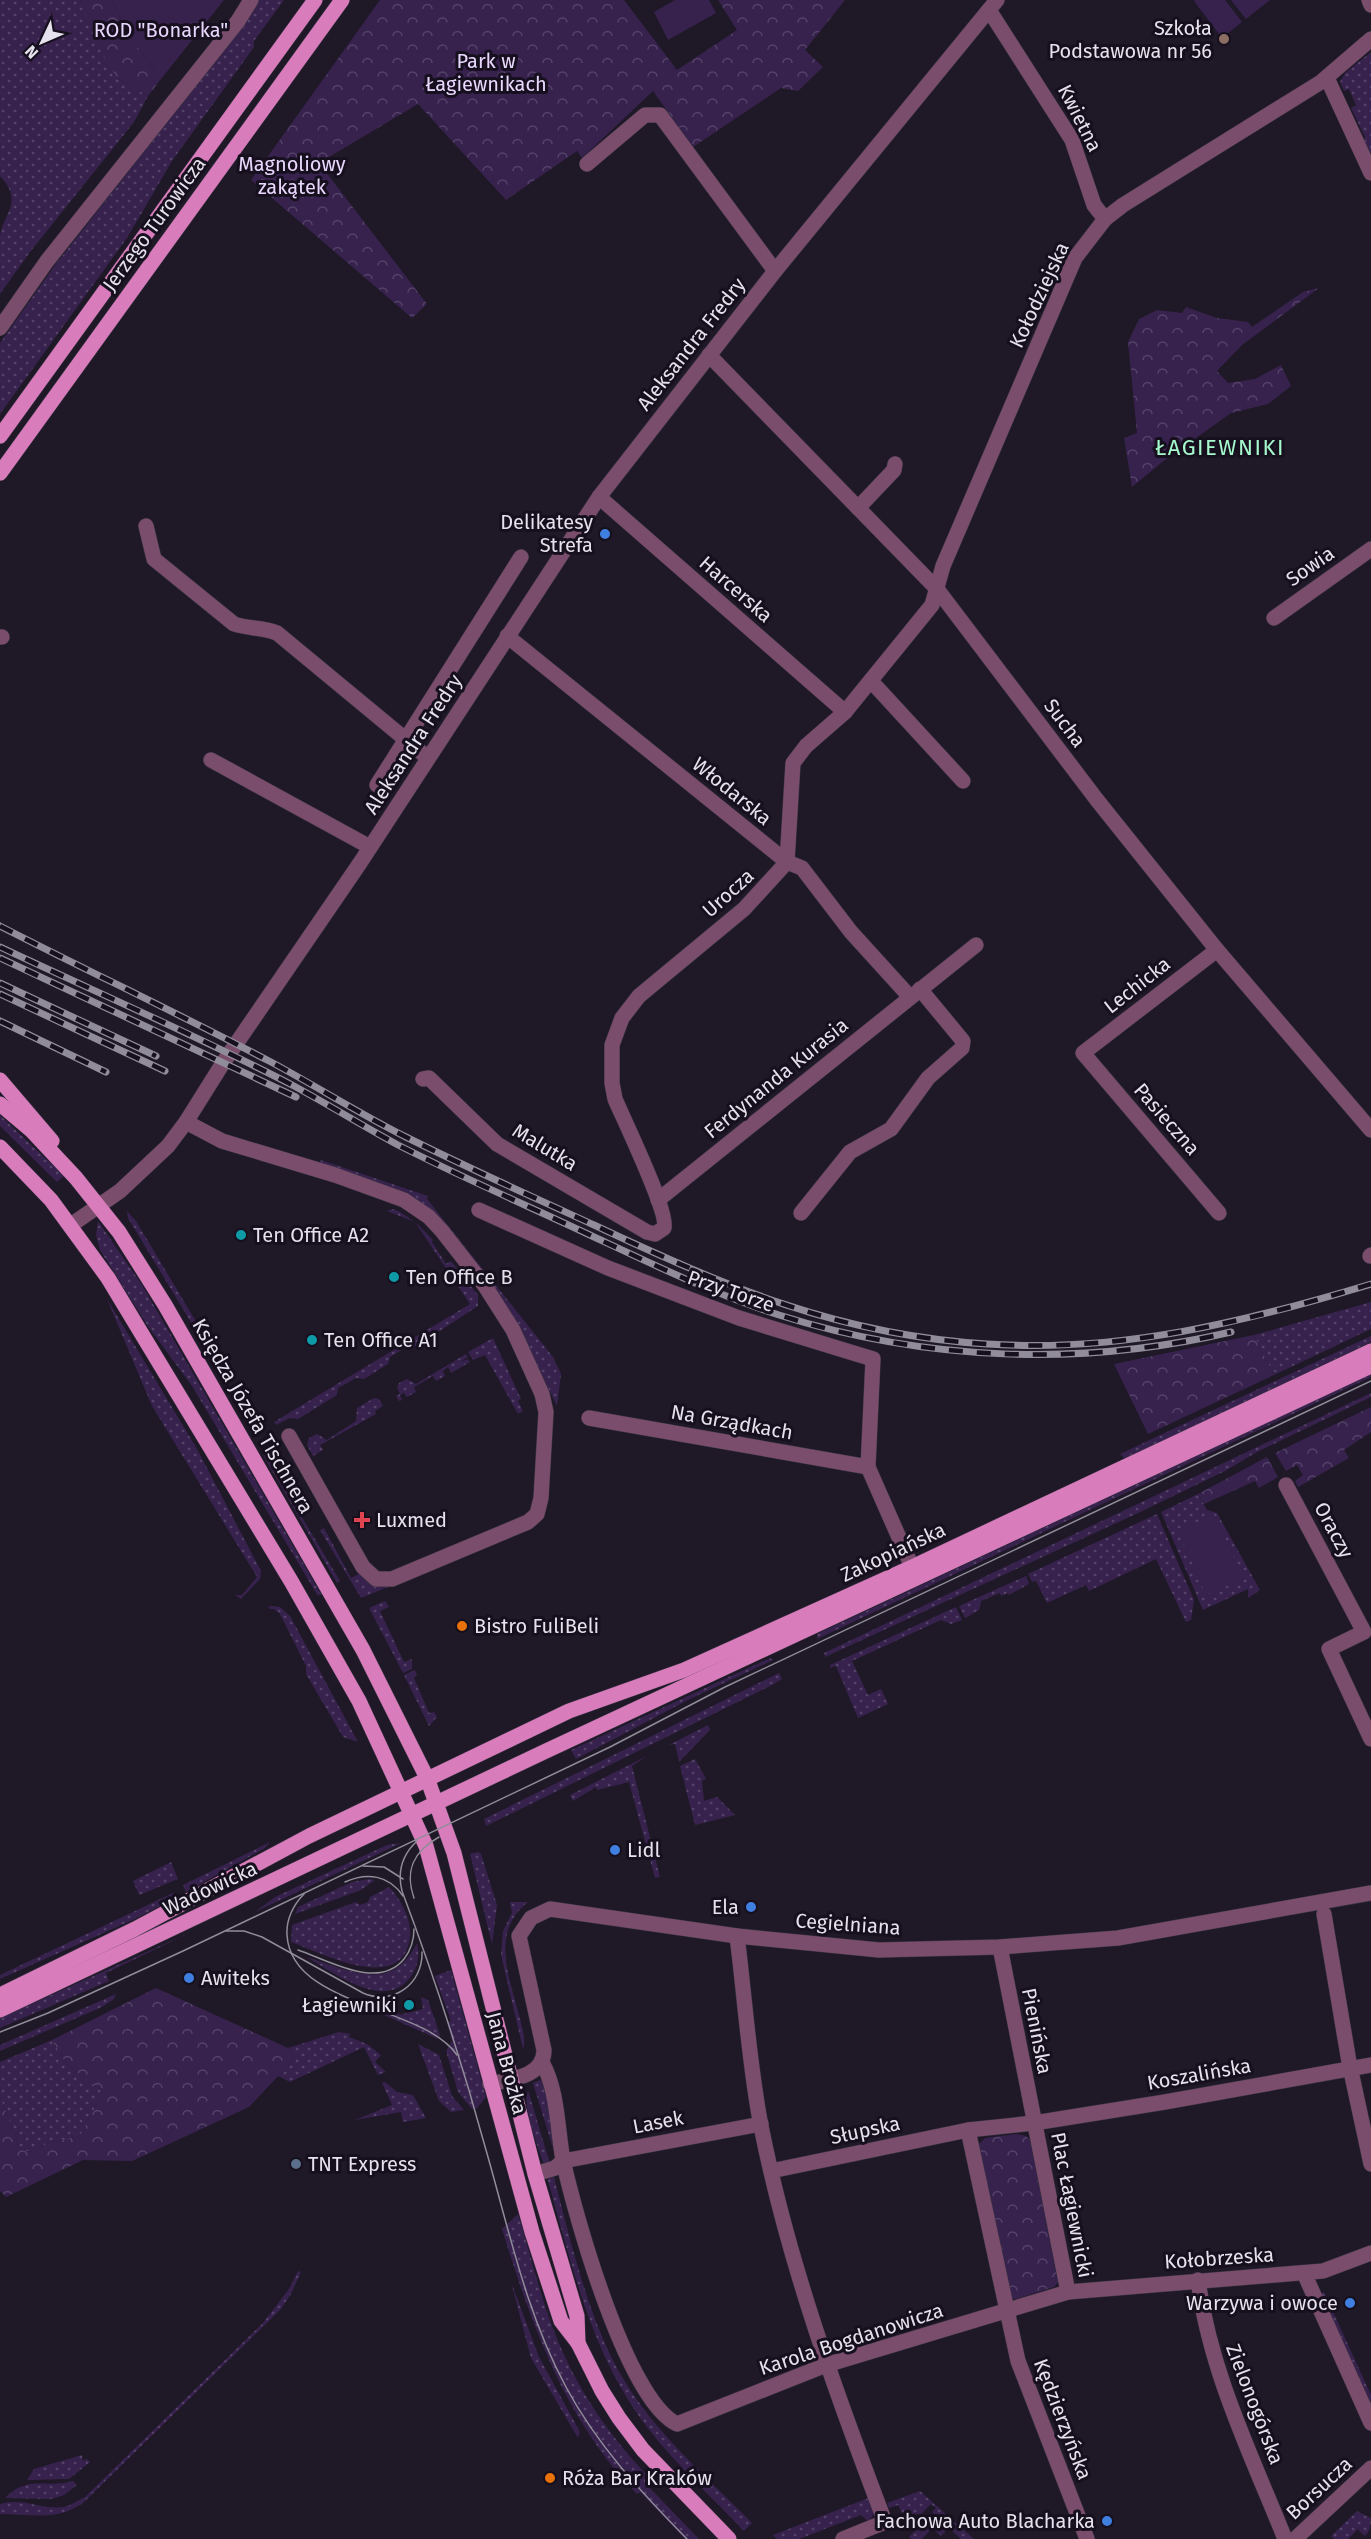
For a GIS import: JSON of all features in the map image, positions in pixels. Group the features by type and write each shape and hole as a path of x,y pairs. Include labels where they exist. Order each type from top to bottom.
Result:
{"main road":[{"name":"Jerzego Turowicza","path":"0,436 315,0"},
{"name":"Jerzego Turowicza","path":"0,473 342,0"},
{"path":"0,1080 49,1134 67,1167"},
{"name":"Księdza Józefa Tischnera","path":"0,1104 32,1131 100,1206 165,1305 343,1615 427,1778"},
{"path":"0,1148 36,1183 71,1225 120,1297 297,1591 359,1701 401,1790"},
{"name":"Zakopiańska","path":"427,1778 569,1711 684,1670 912,1567 1371,1351"},
{"name":"Zakopiańska","path":"437,1802 1371,1366"},
{"name":"Wadowicka","path":"0,1995 135,1929 279,1851 427,1778"},
{"name":"Jana Brożka","path":"427,1778 454,1853 535,2174 577,2316 578,2343"},
{"name":"Jana Brożka","path":"401,1790 430,1861 490,2084 547,2283 561,2321 578,2343 602,2391 637,2442 729,2539"},
{"name":"Wadowicka","path":"0,2010 252,1893 437,1802"}],"street":[{"path":"2,325 47,261 238,21 251,0"},
{"path":"1370,0 1371,5"},
{"name":"Kwietna","path":"993,3 1072,140 1094,205 1105,219"},
{"name":"Aleksandra Fredry","path":"71,1225 120,1191 168,1146 370,847 599,497 709,355 993,3"},
{"name":"Kołodziejska","path":"937,589 943,566 1076,258 1105,219 1123,205 1327,78 1371,39"},
{"path":"1327,78 1371,173"},
{"path":"587,164 645,115 660,115 776,271"},
{"name":"Sucha","path":"709,355 937,589 1097,800 1217,950 1371,1130"},
{"path":"858,508 896,467"},
{"name":"Harcerska","path":"599,497 845,712"},
{"path":"146,526 154,559 234,624 244,627 258,626 277,633 428,758"},
{"name":"Sowia","path":"1274,618 1371,549"},
{"path":"376,785 521,557"},
{"path":"787,862 793,764 806,747 845,712 871,681 932,605 937,589"},
{"name":"Włodarska","path":"507,636 787,862 802,868 851,932 915,993"},
{"path":"871,681 963,781"},
{"path":"211,760 370,847"},
{"name":"Urocza","path":"659,1233 666,1222 615,1099 612,1058 616,1032 639,996 744,909 787,862"},
{"name":"Ferdynanda Kurasia","path":"658,1200 976,945"},
{"name":"Lechicka","path":"1083,1053 1217,950"},
{"path":"801,1213 850,1152 891,1129 928,1078 962,1048 963,1041 915,993"},
{"name":"Pasieczna","path":"1083,1053 1219,1213"},
{"name":"Malutka","path":"423,1079 429,1078 441,1087 497,1144 515,1156 647,1232 659,1233"},
{"path":"186,1122 222,1141 335,1175 404,1200 429,1217 499,1308 513,1330 542,1394 546,1412 540,1508 528,1522 392,1579 376,1579 363,1567 290,1436"},
{"name":"Przy Torze","path":"479,1210 608,1268 739,1318 873,1359 868,1467"},
{"name":"Na Grządkach","path":"589,1418 868,1467"},
{"path":"868,1467 912,1567"},
{"name":"Oraczy","path":"1287,1485 1364,1632 1329,1649 1371,1739"},
{"name":"Cegielniana","path":"542,2062 544,2050 519,1936 528,1921 538,1912 550,1909 737,1936 879,1950 1000,1947 1118,1938 1371,1893"},
{"path":"1324,1914 1349,2062 1353,2068 1371,2164"},
{"path":"737,1936 761,2124 771,2171 826,2366 885,2522 843,2539"},
{"name":"Pienińska","path":"1000,1947 1034,2123"},
{"path":"490,2084 532,2073 542,2062"},
{"name":"Jana Brożka","path":"542,2062 550,2077 563,2161 589,2250 622,2349 636,2378 658,2410 667,2420 677,2424"},
{"name":"Koszalińska","path":"1034,2123 1371,2065"},
{"name":"Plac Łagiewnicki","path":"968,2130 1034,2123 1068,2292 1006,2312"},
{"name":"Lasek","path":"563,2161 761,2124"},
{"path":"968,2130 1006,2312"},
{"name":"Słupska","path":"771,2171 968,2130"},
{"path":"535,2174 555,2169 563,2161"},
{"name":"Kołobrzeska","path":"1068,2292 1323,2271 1371,2253"},
{"path":"1304,2273 1371,2423"},
{"name":"Zielonogórska","path":"1198,2280 1208,2336 1225,2396 1285,2539"},
{"name":"Karola Bogdanowicza","path":"677,2424 826,2366 1006,2312"},
{"name":"Kędzierzyńska","path":"1006,2312 1018,2361 1087,2539"},
{"name":"Borsucza","path":"1295,2539 1371,2468"}],"green space":[{"path":"0,0 80,0 117,78 148,96 134,122 30,252 0,294 0,237 12,201 7,185 0,176"},
{"path":"80,0 112,0 126,31 161,79 148,96 117,78 99,48"},
{"name":"ROD \"Bonarka\"","path":"112,0 224,0 161,79 126,31"},
{"path":"259,0 284,0 254,41 254,47 172,161 127,238 0,414 0,343 55,265 247,21"},
{"path":"380,0 624,0 677,70 737,30 718,0 845,0 805,50 823,67 798,91 781,88 693,147 653,91 582,158 577,151 506,200 418,104 319,163 427,304 412,318 251,180"},
{"path":"675,0 709,0 716,13 668,40 654,12"},
{"path":"1195,0 1225,0 1242,22 1222,38"},
{"path":"1231,0 1270,0 1246,19"},
{"path":"1371,52 1371,163 1362,145 1365,137 1351,108 1356,105 1349,89 1344,91 1340,82 1345,73"},
{"path":"1319,288 1242,345 1217,371 1228,383 1255,379 1281,365 1291,386 1268,404 1231,413 1161,463 1132,487 1124,438 1137,433 1128,342 1139,319 1157,310 1182,313 1186,307 1217,318 1248,322 1252,327 1303,292"},
{"path":"0,1115 64,1176 57,1182 0,1126"},
{"path":"321,1160 428,1196 427,1199 553,1357 561,1374 557,1406 511,1313 439,1216 409,1194 320,1163"},
{"path":"393,1209 405,1215 414,1222 387,1211"},
{"path":"127,1211 136,1221 210,1345 227,1382 128,1218"},
{"path":"98,1221 142,1285 321,1594 318,1596 192,1386 147,1325 100,1250 96,1235"},
{"path":"416,1223 433,1240 432,1242 446,1264 451,1261 478,1295 478,1306 415,1347 408,1346 390,1357 388,1364 364,1379 356,1378 338,1388 337,1395 298,1419 290,1418 276,1425 274,1422 470,1304"},
{"path":"107,1299 197,1449 261,1571 260,1579 241,1599 235,1595 242,1595 257,1577 152,1406"},
{"path":"1371,1302 1371,1329 1274,1375 1254,1335"},
{"path":"1254,1335 1274,1375 1148,1434 1114,1364"},
{"path":"1371,1336 1371,1342 1125,1459 1120,1454"},
{"path":"493,1338 521,1399 518,1401 523,1411 518,1414 485,1355 473,1360 468,1352"},
{"path":"466,1354 468,1357 460,1362 468,1359 470,1362 451,1373 448,1367 443,1371 445,1376 436,1381 433,1376 414,1387 416,1392 407,1397 404,1393 400,1395 402,1400 399,1401 396,1396 400,1394 397,1387 399,1383 407,1379 416,1384"},
{"path":"1371,1374 1371,1377 817,1639 817,1634"},
{"path":"1371,1393 1371,1397 1257,1452 1225,1471 825,1657 824,1653"},
{"path":"374,1398 379,1399 383,1406 375,1411 376,1414 320,1445 323,1450 313,1456 307,1445 309,1438 317,1434 327,1440 356,1421 357,1408"},
{"path":"1371,1407 1371,1432 1344,1450 1349,1458 1298,1487 1295,1481 1303,1475 1297,1465 1286,1471 1275,1453"},
{"path":"263,1455 272,1455 297,1509 340,1581 337,1583"},
{"path":"1267,1457 1278,1477 1259,1488 1255,1481 1204,1504 1198,1494"},
{"path":"1198,1494 1207,1510 1217,1513 1260,1590 1248,1598 1248,1589 1203,1610 1161,1512"},
{"path":"1157,1514 1194,1600 1191,1620 1186,1622 1156,1559 1089,1591 1086,1585 1047,1603 1036,1581 1032,1582 1028,1574"},
{"path":"1214,1514 1244,1579 1206,1595 1178,1531"},
{"path":"324,1528 351,1578 359,1574 398,1583 361,1598 320,1530"},
{"path":"1026,1576 1029,1584 1009,1595 1008,1593 1001,1596 1000,1593 981,1601 979,1610 965,1618 959,1606"},
{"path":"385,1601 389,1607 380,1611 404,1662 412,1659 412,1669 403,1673 369,1608"},
{"path":"268,1607 280,1607 290,1616 358,1742 343,1737 306,1674 306,1666 280,1614"},
{"path":"956,1607 962,1620 951,1624 941,1620 852,1661 868,1695 881,1689 888,1704 858,1718 836,1666 830,1668 830,1665"},
{"path":"770,1658 773,1660 688,1700 576,1759 571,1750"},
{"path":"415,1670 417,1675 414,1678 429,1713 434,1712 437,1717 429,1726 404,1675"},
{"path":"779,1673 782,1679 772,1685 486,1826 484,1819"},
{"path":"708,1725 710,1730 679,1762 675,1744 669,1745"},
{"path":"647,1756 632,1766 660,1877 655,1878 629,1782 597,1790 596,1787 573,1801 570,1795"},
{"path":"695,1759 706,1779 702,1781 704,1801 717,1797 735,1815 695,1825 680,1766"},
{"path":"270,1842 265,1848 186,1892 183,1885"},
{"path":"401,1843 255,1912 275,1897 387,1845"},
{"path":"478,1852 481,1854 497,1905 492,1944 470,1854"},
{"path":"171,1862 178,1879 139,1895 133,1881"},
{"path":"375,1880 361,1890 295,1914 298,1907 352,1882"},
{"path":"389,1887 405,1910 410,1930 404,1955 393,1964 377,1967 360,1966 340,1961 291,1942 292,1925 356,1902 360,1905 368,1902 370,1897"},
{"path":"173,1893 175,1898 135,1919 0,1979 0,1975"},
{"path":"510,1902 528,1902 516,1914 509,1928 506,1943 508,1974 524,2036 523,2049 501,1955 503,1931 512,1913"},
{"path":"191,1932 106,1973 109,1981 0,2028 0,2018"},
{"path":"417,1943 418,1960 412,1975 401,1986 388,1991 374,1990 345,1980 306,1957 354,1972 382,1974 395,1969 407,1959"},
{"path":"451,1970 486,2097 477,2108 472,2109 458,2092 446,2051 452,2041 447,2022 451,2021 435,1976"},
{"path":"156,1988 288,2048 295,2058 249,2107 132,2161 83,2160 6,2197 0,2191 0,2097 21,2150 33,2152 50,2142 80,2136 103,2092 67,2065 52,2040"},
{"path":"116,1994 114,1999 102,2007 0,2051 0,2045"},
{"path":"421,1997 428,2000 440,2035 438,2039 375,2011 379,2005 395,2002 399,2015 423,2009"},
{"path":"339,2032 350,2034 349,2037 367,2044 381,2055 375,2062 386,2072 378,2075 364,2047 290,2082 278,2076 295,2058 288,2048"},
{"path":"52,2040 67,2065 103,2092 80,2136 50,2142 33,2152 21,2150 0,2097 0,2062"},
{"path":"418,2044 439,2055 452,2096 464,2110 451,2112 439,2101"},
{"path":"540,2080 547,2083 556,2158 533,2083"},
{"path":"385,2082 397,2092 413,2095 426,2118 403,2122 401,2112 355,2120 392,2105 382,2083"},
{"path":"528,2090 550,2164 543,2162 531,2126 527,2106"},
{"path":"1016,2134 1026,2136 1030,2140 1058,2282 1054,2287 1012,2299 978,2145 985,2138"},
{"path":"553,2173 591,2307 624,2380 667,2438 752,2523 744,2531 658,2441 628,2399 611,2369 574,2275 547,2177"},
{"path":"518,2214 541,2294 576,2380 611,2433 653,2481 648,2486 699,2539 685,2539 640,2492 637,2494 590,2435 571,2403 539,2336 502,2229"},
{"path":"298,2271 301,2272 291,2294 280,2310 84,2502 54,2515 0,2514 0,2504 8,2502 64,2507 85,2497 263,2323 289,2289"},
{"path":"511,2282 539,2357 580,2432 578,2438 531,2358"},
{"path":"1324,2292 1371,2395 1371,2406 1319,2295"},
{"path":"82,2455 83,2461 87,2459 90,2462 69,2479 27,2480 34,2469"},
{"path":"73,2481 77,2485 64,2495 51,2499 5,2498 13,2491 30,2484"},
{"path":"920,2491 974,2539 961,2539 932,2512 936,2508 931,2504 921,2514 909,2514 907,2511 902,2513 898,2505 889,2508 887,2503"},
{"path":"871,2497 875,2511 869,2522 861,2515 799,2539 777,2539 773,2535"},
{"path":"1357,2511 1371,2518 1367,2534 1365,2536 1358,2530 1359,2528 1348,2539 1334,2539 1331,2536"},
{"path":"930,2516 946,2531 941,2536 932,2528 922,2539 911,2539 909,2537"}],"tram line":[{"path":"0,2032 48,2013 183,1951 610,1747 725,1687 1371,1381"},
{"path":"414,1898 410,1879 413,1862 430,1842 439,1837"},
{"path":"417,1841 402,1864 400,1877 402,1891 457,2052 520,2271 540,2330 566,2387 592,2429 637,2486 687,2539"},
{"path":"363,1866 384,1867 403,1879"},
{"path":"345,1882 361,1877 377,1877 391,1884 403,1896"},
{"path":"304,1894 291,1913 287,1935 294,1959 310,1977 334,1991 417,2025 440,2038 457,2055"},
{"path":"298,1950 352,1970 367,1973 381,1972 393,1968 404,1959 412,1945 414,1929"},
{"path":"226,1931 244,1931 262,1937 363,1993 374,1996 385,1997 395,1994 412,1982 421,1963 422,1952"}],"railway":[{"path":"0,926 288,1071 389,1128 476,1171 643,1248 738,1288 832,1319 933,1339 1037,1346 1085,1344 1182,1332 1277,1311 1371,1284"},
{"path":"0,947 258,1068 398,1145 446,1168 683,1278 779,1315 890,1342 947,1350 1004,1354 1118,1351 1231,1332"},
{"path":"0,958 296,1097"},
{"path":"0,983 156,1056"},
{"path":"0,994 165,1071"},
{"path":"0,1021 106,1072"}],"place":[{"name":"Szkoła Podstawowa nr 56","path":"1224,39"},
{"name":"Delikatesy Strefa","path":"605,534"},
{"name":"Ten Office A2","path":"241,1235"},
{"name":"Ten Office B","path":"394,1277"},
{"name":"Ten Office A1","path":"312,1340"},
{"name":"Luxmed","path":"362,1520"},
{"name":"Bistro FuliBeli","path":"462,1626"},
{"name":"Lidl","path":"615,1850"},
{"name":"Ela","path":"751,1907"},
{"name":"Awiteks","path":"189,1978"},
{"name":"Łagiewniki","path":"409,2005"},
{"name":"TNT Express","path":"296,2164"},
{"name":"Warzywa i owoce","path":"1350,2303"},
{"name":"Róża Bar Kraków","path":"550,2478"},
{"name":"Fachowa Auto Blacharka","path":"1107,2521"}],"district":[{"name":"ŁAGIEWNIKI","path":"1220,447"}],"park label":[{"name":"Park w Łagiewnikach","path":"486,72"},
{"name":"Magnoliowy zakątek","path":"292,176"}]}
